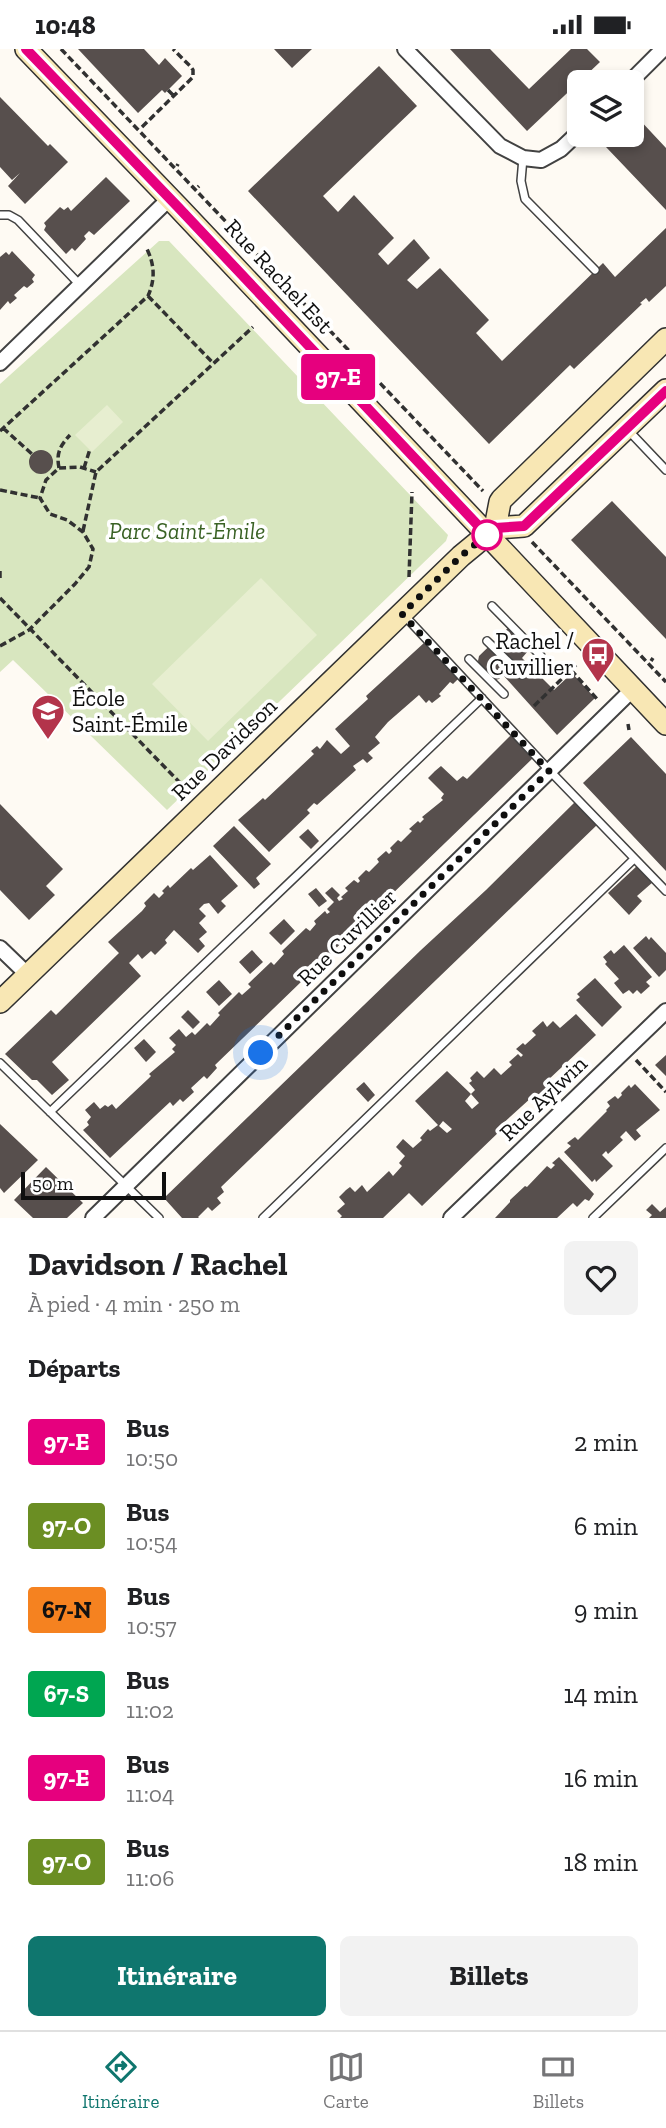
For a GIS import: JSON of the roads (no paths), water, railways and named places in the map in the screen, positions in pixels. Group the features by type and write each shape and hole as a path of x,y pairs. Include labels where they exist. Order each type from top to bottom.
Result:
{"main road":[{"name":"Rue Rachel Est","path":"26,49 170,198 494,523 634,689 664,717"},
{"name":"Rue Davidson","path":"0,1002 494,523 502,499 666,339"},
{"path":"494,523 524,526 666,390"}],"street":[{"path":"405,49 500,146 523,157 541,160 567,143"},
{"path":"641,70 663,49"},
{"path":"0,363 170,198"},
{"name":"Rue Cuvillier","path":"93,1218 634,689"},
{"path":"0,948 28,975"},
{"name":"Rue Aylwin","path":"451,1218 666,1011"}],"lane":[{"path":"523,157 521,181 525,199 595,270"},
{"path":"0,215 9,215 18,220 81,285"},
{"path":"627,428 666,470"},
{"path":"492,606 541,656"},
{"path":"402,614 666,891"},
{"path":"487,641 522,675"},
{"path":"469,659 504,694"},
{"path":"50,1112 482,698"},
{"path":"263,1218 634,859"},
{"path":"0,1063 159,1218"},
{"path":"593,1218 666,1148"}],"place":[{"name":"Rachel / Cuvillier","path":"598,684"},
{"name":"École Saint-Émile","path":"48,741"}],"park label":[{"name":"Parc Saint-Émile","path":"187,531"}]}
